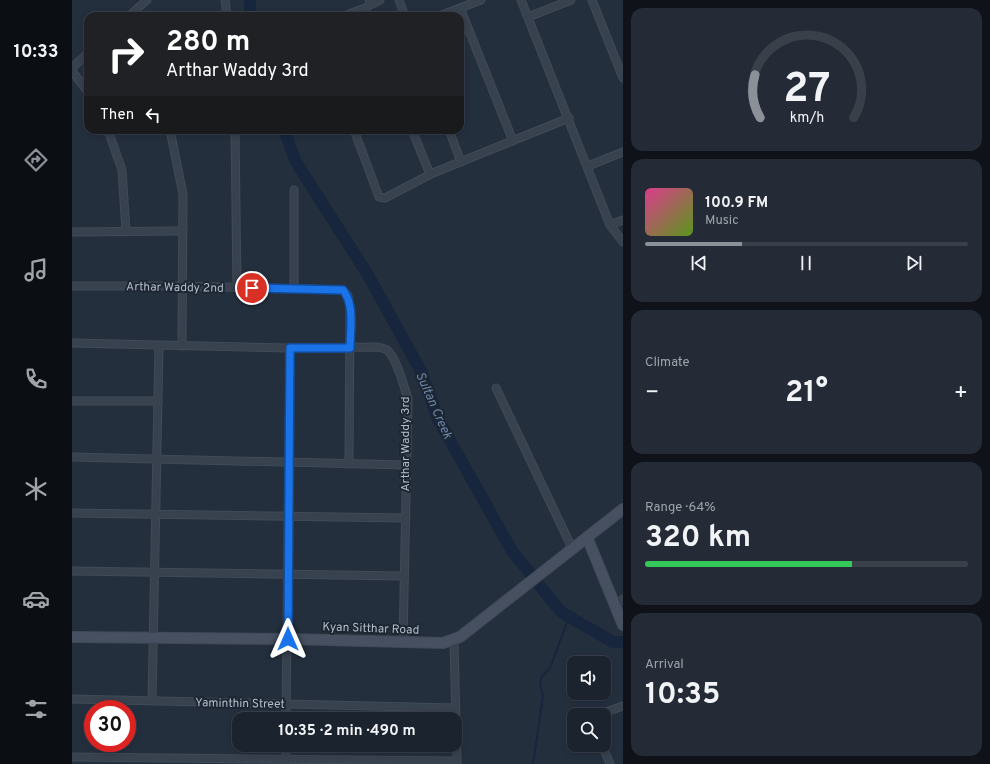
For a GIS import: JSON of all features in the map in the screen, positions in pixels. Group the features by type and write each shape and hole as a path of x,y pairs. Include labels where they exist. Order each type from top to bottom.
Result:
{"main road":[{"name":"Kyan Sitthar Road","path":"72,637 288,639 442,644 454,640 623,509"},
{"path":"587,537 619,602 623,625"}],"street":[{"path":"134,12 147,0"},
{"path":"225,0 226,12"},
{"path":"352,12 380,0"},
{"path":"399,0 404,12"},
{"path":"450,12 481,0"},
{"path":"521,0 588,166 610,225 623,242"},
{"path":"528,17 571,0"},
{"path":"592,0 623,78"},
{"path":"460,8 462,12"},
{"path":"464,18 513,141"},
{"path":"84,57 72,70 84,86"},
{"path":"356,134 379,196 385,198 430,174 569,118"},
{"path":"109,134 122,170 126,230"},
{"path":"171,134 183,194 182,346"},
{"path":"235,134 237,288"},
{"path":"414,134 430,174"},
{"path":"450,134 461,162"},
{"path":"588,166 623,152"},
{"path":"294,190 294,288"},
{"path":"610,225 623,220"},
{"path":"72,232 126,230 183,231"},
{"name":"Arthar Waddy 2nd","path":"72,286 182,286 343,290 348,296 350,306 350,464"},
{"name":"Arthar Waddy 3rd","path":"72,344 290,348 378,347 386,349 392,356 408,399 403,642"},
{"path":"152,701 159,346"},
{"path":"286,712 290,348"},
{"path":"496,388 572,548"},
{"path":"72,401 158,402"},
{"path":"72,457 406,465"},
{"path":"72,514 405,518"},
{"path":"72,571 404,576"},
{"path":"72,757 123,761 457,762 454,640"},
{"name":"Yaminthin Street","path":"72,700 455,708"},
{"path":"611,710 623,706"},
{"path":"605,752 610,764"}],"waterway":[{"name":"Sultan Creek","path":"250,0 250,12"},
{"name":"Sultan Creek","path":"286,134 296,162 368,275 422,373 438,419 512,551 561,612 613,642 623,642"},
{"path":"533,764 543,696 540,683 541,678 550,668 569,617"}],"route":[{"path":"252,288 343,290 348,296 350,306 350,348 290,348 288,407 288,639"}]}
